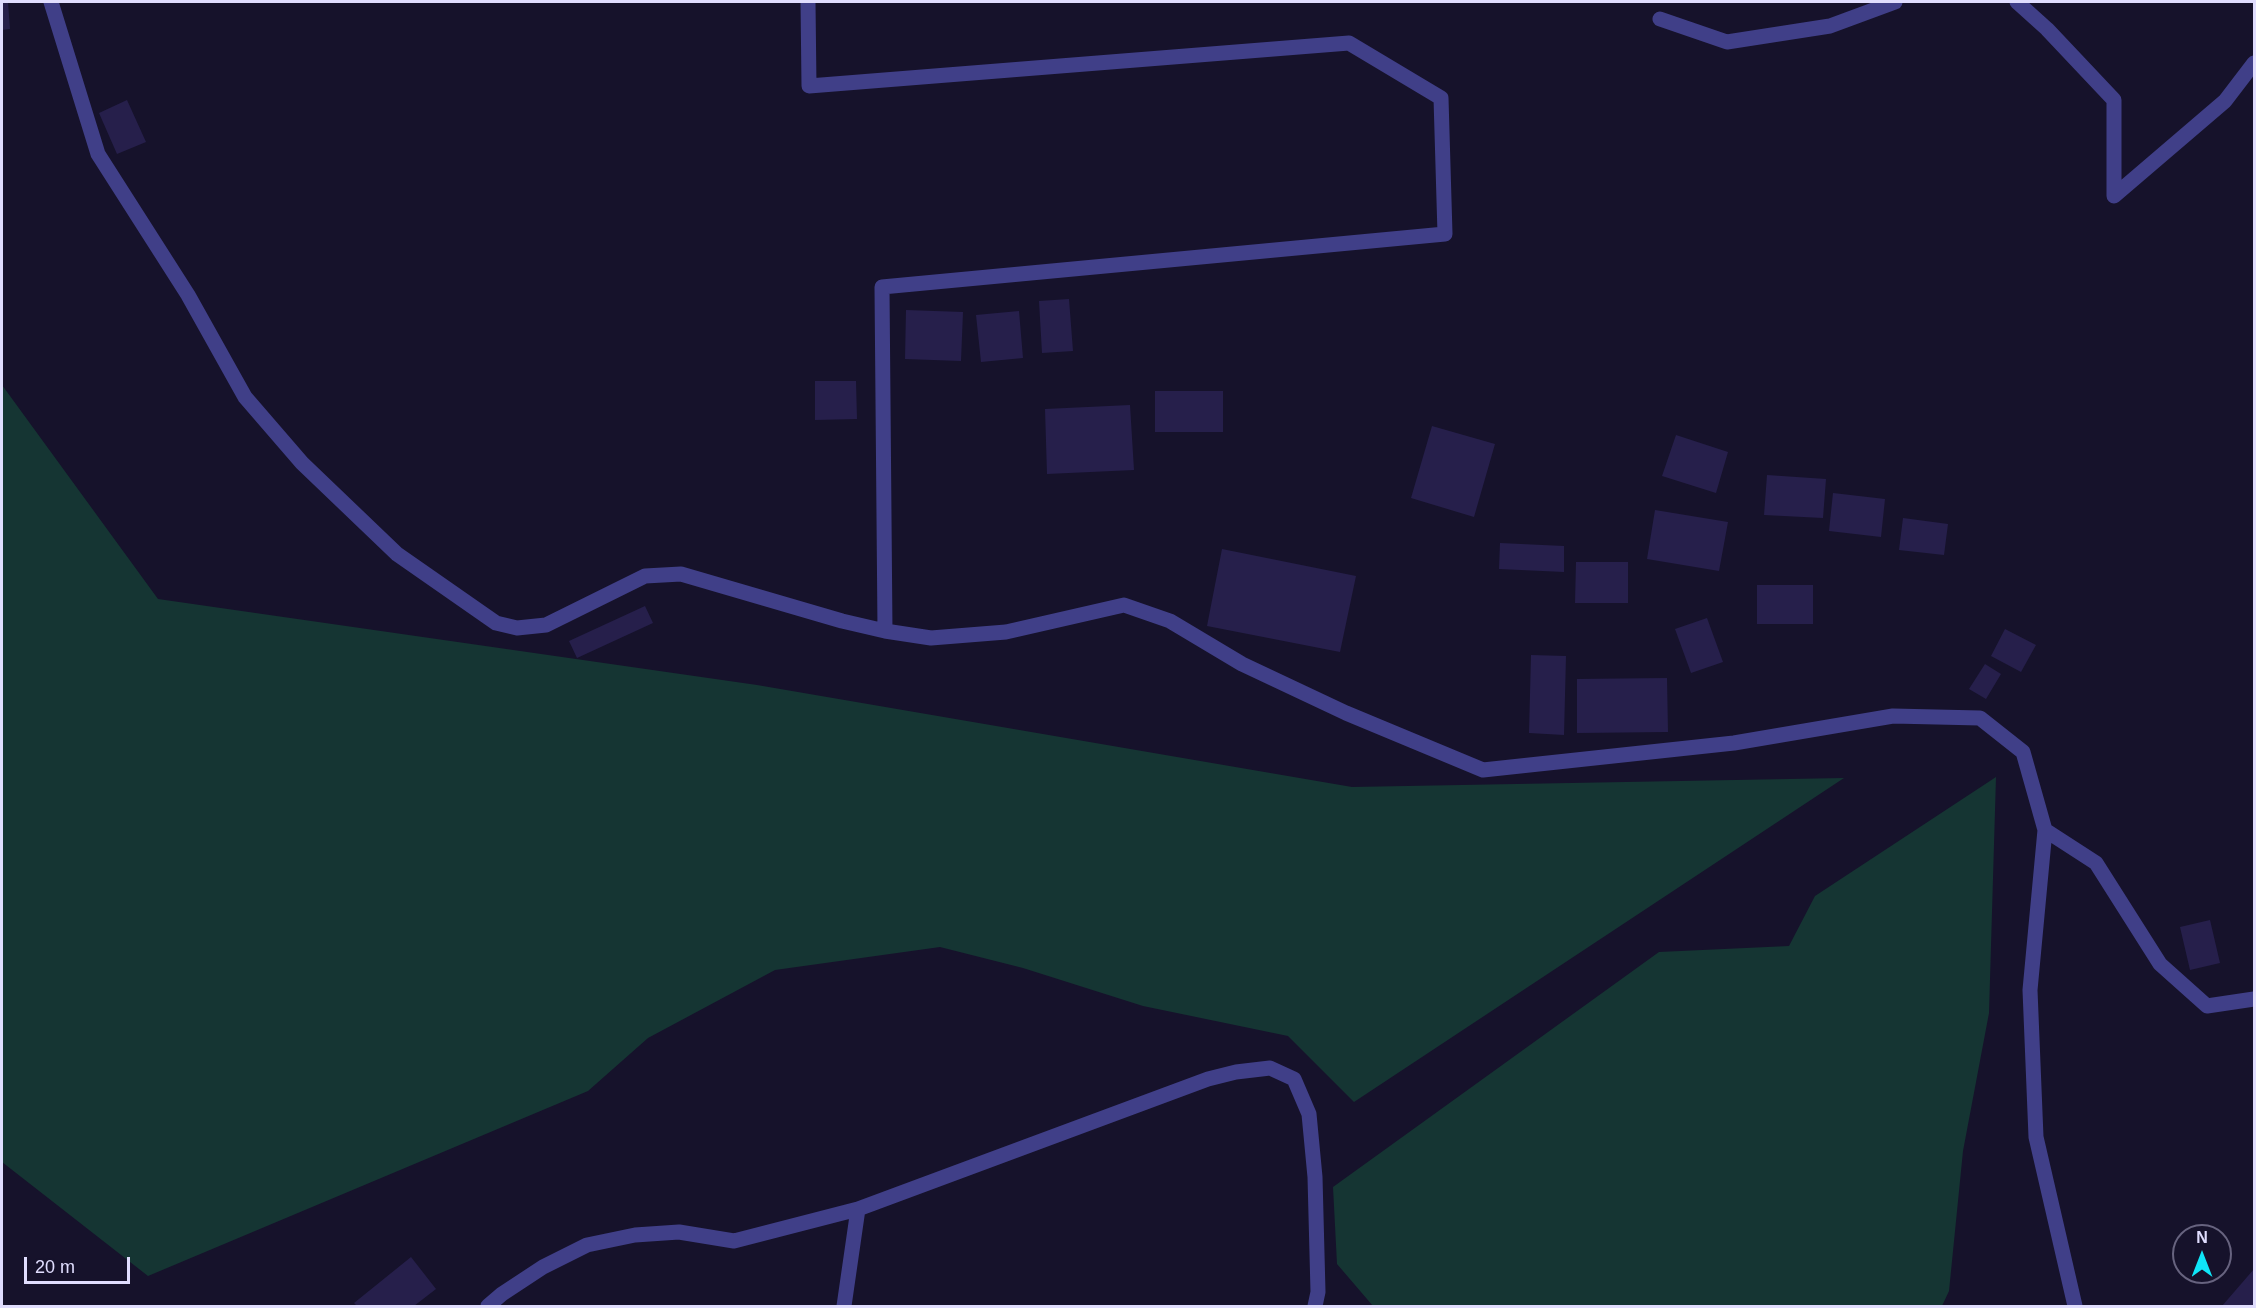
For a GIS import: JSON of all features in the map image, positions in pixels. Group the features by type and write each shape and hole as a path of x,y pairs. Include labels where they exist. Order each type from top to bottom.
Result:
{"street":[{"path":"51,2 98,154 188,295 245,397 302,464 397,554 496,623 517,628 546,625 645,576 681,574 885,631 931,638 1006,632 1124,605 1170,621 1242,664 1336,708 1483,770 1734,743 1893,716 1980,718 2023,752 2045,830 2030,990 2036,1137 2075,1306"},
{"path":"808,2 809,86 1349,43 1441,99 1445,234 882,288 885,631"},
{"path":"1660,19 1727,42 1830,26 1895,2"},
{"path":"2016,2 2047,29 2114,100 2114,196 2225,101 2254,63"},
{"path":"2045,830 2096,863 2160,964 2207,1006 2254,999"},
{"path":"488,1306 543,1267 587,1245 635,1235 679,1232 734,1241 858,1209 1208,1079 1236,1072 1270,1068 1294,1079 1309,1114 1315,1177 1318,1292 1315,1306"},
{"path":"844,1306 858,1209"}],"green space":[{"path":"2,385 158,599 757,685 1352,787 1844,778 1354,1102 1288,1036 1143,1006 1023,968 940,947 775,970 648,1038 588,1091 148,1276 2,1162"},
{"path":"1996,777 1989,1013 1963,1151 1949,1291 1942,1306 1373,1306 1337,1264 1333,1187 1659,952 1789,946 1815,896"}],"building":[{"path":"2,2 8,2 10,29 2,30"},
{"path":"127,100 146,142 117,154 99,113"},
{"path":"1069,299 1073,351 1042,353 1039,301"},
{"path":"906,310 963,312 961,361 905,359"},
{"path":"1019,311 1023,358 981,362 976,315"},
{"path":"815,381 856,381 857,419 815,420"},
{"path":"1155,391 1223,391 1223,432 1155,432"},
{"path":"1130,405 1134,470 1047,474 1045,409"},
{"path":"1432,426 1495,444 1474,517 1411,498"},
{"path":"1676,435 1728,452 1716,493 1662,476"},
{"path":"1767,475 1826,479 1823,518 1764,515"},
{"path":"1833,493 1885,499 1881,537 1829,531"},
{"path":"1655,510 1728,522 1719,571 1647,559"},
{"path":"1903,518 1948,524 1944,555 1899,550"},
{"path":"1500,543 1564,546 1564,572 1499,569"},
{"path":"1222,549 1356,576 1340,652 1207,626"},
{"path":"1576,562 1628,562 1628,603 1575,603"},
{"path":"1757,585 1813,585 1813,624 1757,624"},
{"path":"645,606 653,623 577,658 569,641"},
{"path":"1707,618 1723,662 1691,673 1675,629"},
{"path":"2005,629 2036,645 2021,672 1991,656"},
{"path":"1531,655 1566,656 1564,735 1529,733"},
{"path":"1985,664 2001,674 1986,699 1969,689"},
{"path":"1667,678 1668,732 1577,733 1577,679"},
{"path":"2210,920 2220,963 2190,970 2180,927"},
{"path":"411,1257 436,1289 414,1306 357,1306 354,1303"},
{"path":"2254,1269 2254,1306 2222,1306"}]}
